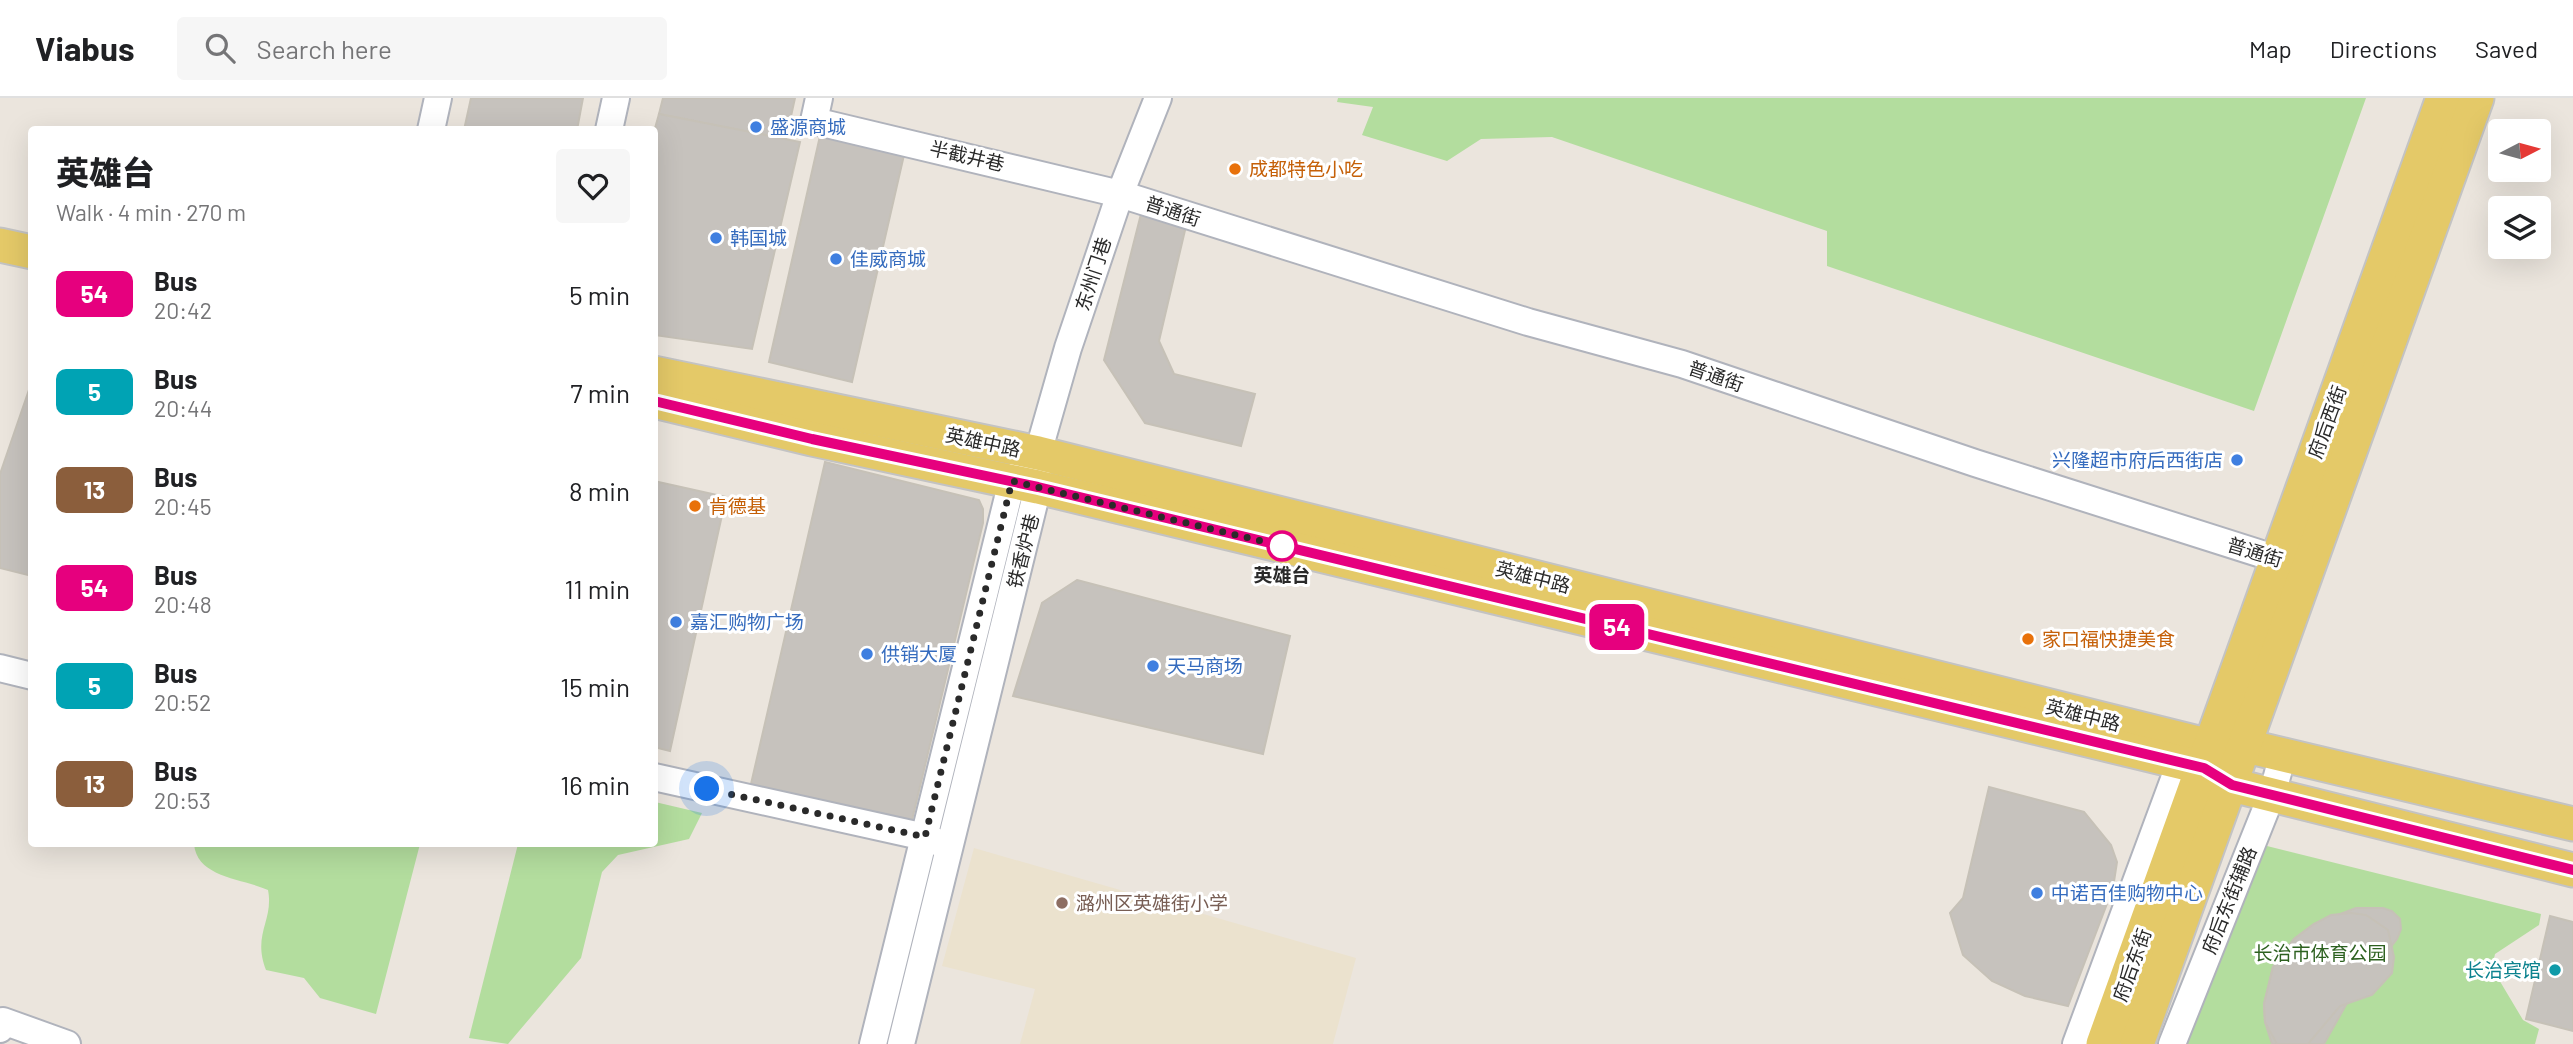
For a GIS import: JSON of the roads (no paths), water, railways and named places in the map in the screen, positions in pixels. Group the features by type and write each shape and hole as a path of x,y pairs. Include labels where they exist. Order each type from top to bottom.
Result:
{"main road":[{"name":"府后西街","path":"2293,564 2443,98"},
{"name":"府后西街","path":"2209,755 2293,564 2477,98"},
{"path":"0,245 28,251"},
{"name":"英雄中路","path":"658,374 1038,453 2209,755 2232,785 2573,870"},
{"name":"英雄中路","path":"658,402 2209,755 2283,755 2573,824"},
{"name":"府后东街","path":"2103,1044 2209,755"},
{"name":"府后东街","path":"2137,1044 2232,785"}],"street":[{"path":"431,126 438,98"},
{"path":"610,126 616,98"},
{"name":"东州门巷","path":"1038,453 1068,348 1120,194 1158,98"},
{"name":"半截井巷","path":"816,109 1120,194"},
{"name":"普通街","path":"1120,194 1528,322 1682,364 1962,459 2293,564"},
{"name":"铁香炉巷","path":"873,1044 925,837 1025,484 1038,453"},
{"name":"铁香炉巷","path":"901,1044 950,848 1025,484"},
{"path":"0,668 28,675"},
{"path":"2076,1044 2209,755"},
{"name":"府后东街辅路","path":"2172,1044 2272,794 2283,755"},
{"path":"658,778 925,837 950,848"},
{"path":"0,1030 3,1021 67,1044"}],"place":[{"name":"盛源商城","path":"756,127"},
{"name":"成都特色小吃","path":"1235,169"},
{"name":"韩国城","path":"716,238"},
{"name":"佳威商城","path":"836,259"},
{"name":"兴隆超市府后西街店","path":"2237,460"},
{"name":"肯德基","path":"695,506"},
{"name":"英雄台","path":"1282,546"},
{"name":"嘉汇购物广场","path":"676,622"},
{"name":"家口福快捷美食","path":"2028,639"},
{"name":"供销大厦","path":"867,654"},
{"name":"天马商场","path":"1153,666"},
{"name":"中诺百佳购物中心","path":"2037,893"},
{"name":"潞州区英雄街小学","path":"1062,903"},
{"name":"长治宾馆","path":"2555,970"}],"park label":[{"name":"长治市体育公园","path":"2320,953"}]}
